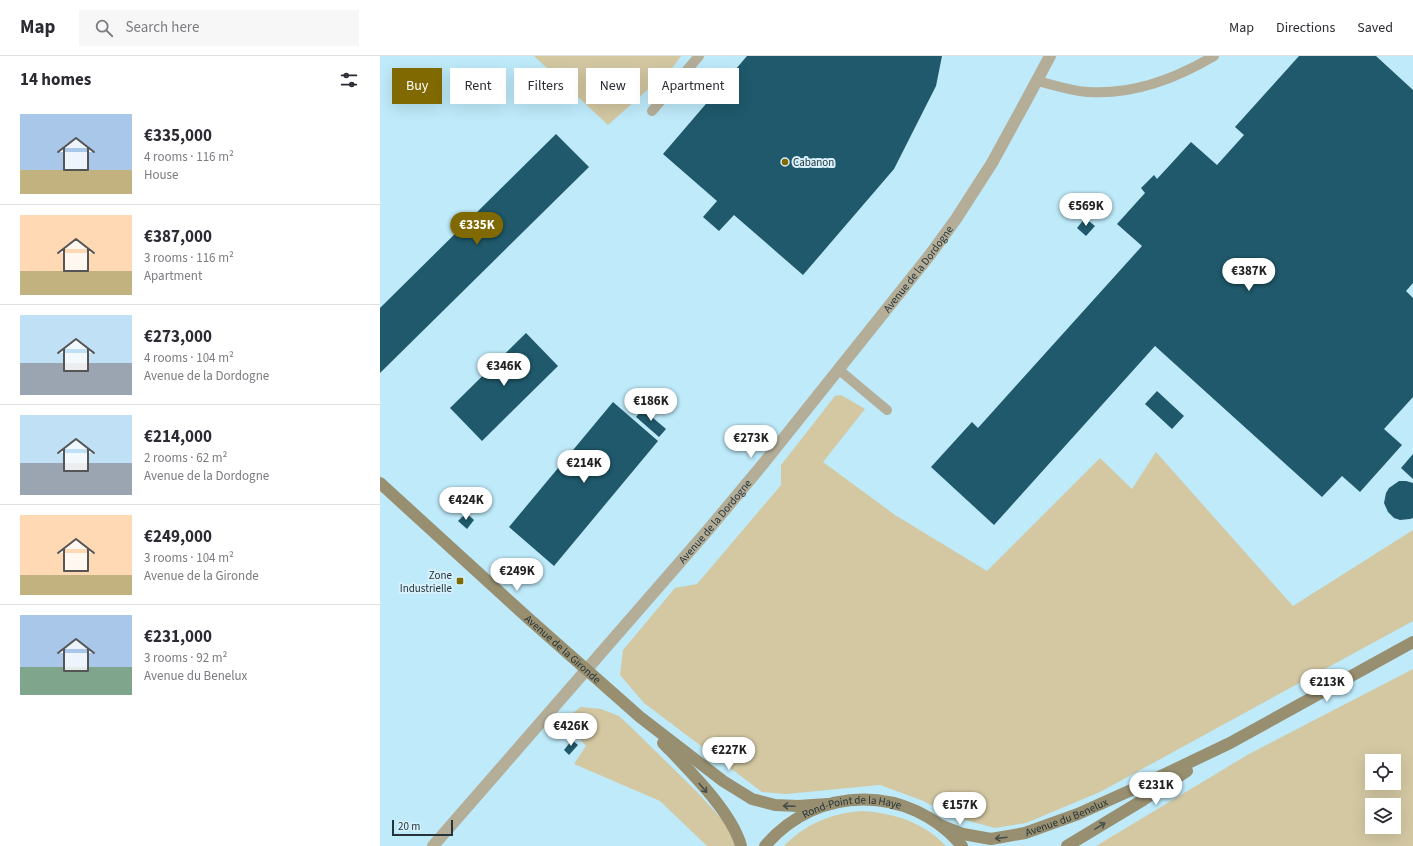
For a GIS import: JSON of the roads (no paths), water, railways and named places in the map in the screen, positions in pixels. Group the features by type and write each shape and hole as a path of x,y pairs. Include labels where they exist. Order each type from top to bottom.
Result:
{"street":[{"name":"Avenue de la Dordogne","path":"433,846 729,504 929,256 956,219 995,158 1050,56"},
{"name":"Avenue de la Gironde","path":"380,483 640,717 722,781 752,799 775,805 786,806 828,804"},
{"name":"Avenue du Benelux","path":"940,825 963,834 991,839 1025,833 1078,814 1230,743 1413,642"},
{"name":"Avenue de la Gironde","path":"640,717 718,805 731,823 741,846"},
{"name":"Avenue du Benelux","path":"1067,846 1143,800 1230,743"},
{"name":"Rond-Point de la Haye","path":"765,846 792,821 810,811 828,804 855,799 890,802 916,811 940,825 962,846"}],"lane":[{"path":"652,111 699,56"},
{"path":"1037,81 1089,92 1123,90 1137,88 1166,79 1214,56"},
{"path":"838,369 887,410"}],"place":[{"name":"Cabanon","path":"785,162"},
{"name":"Zone Industrielle","path":"460,581"}]}
